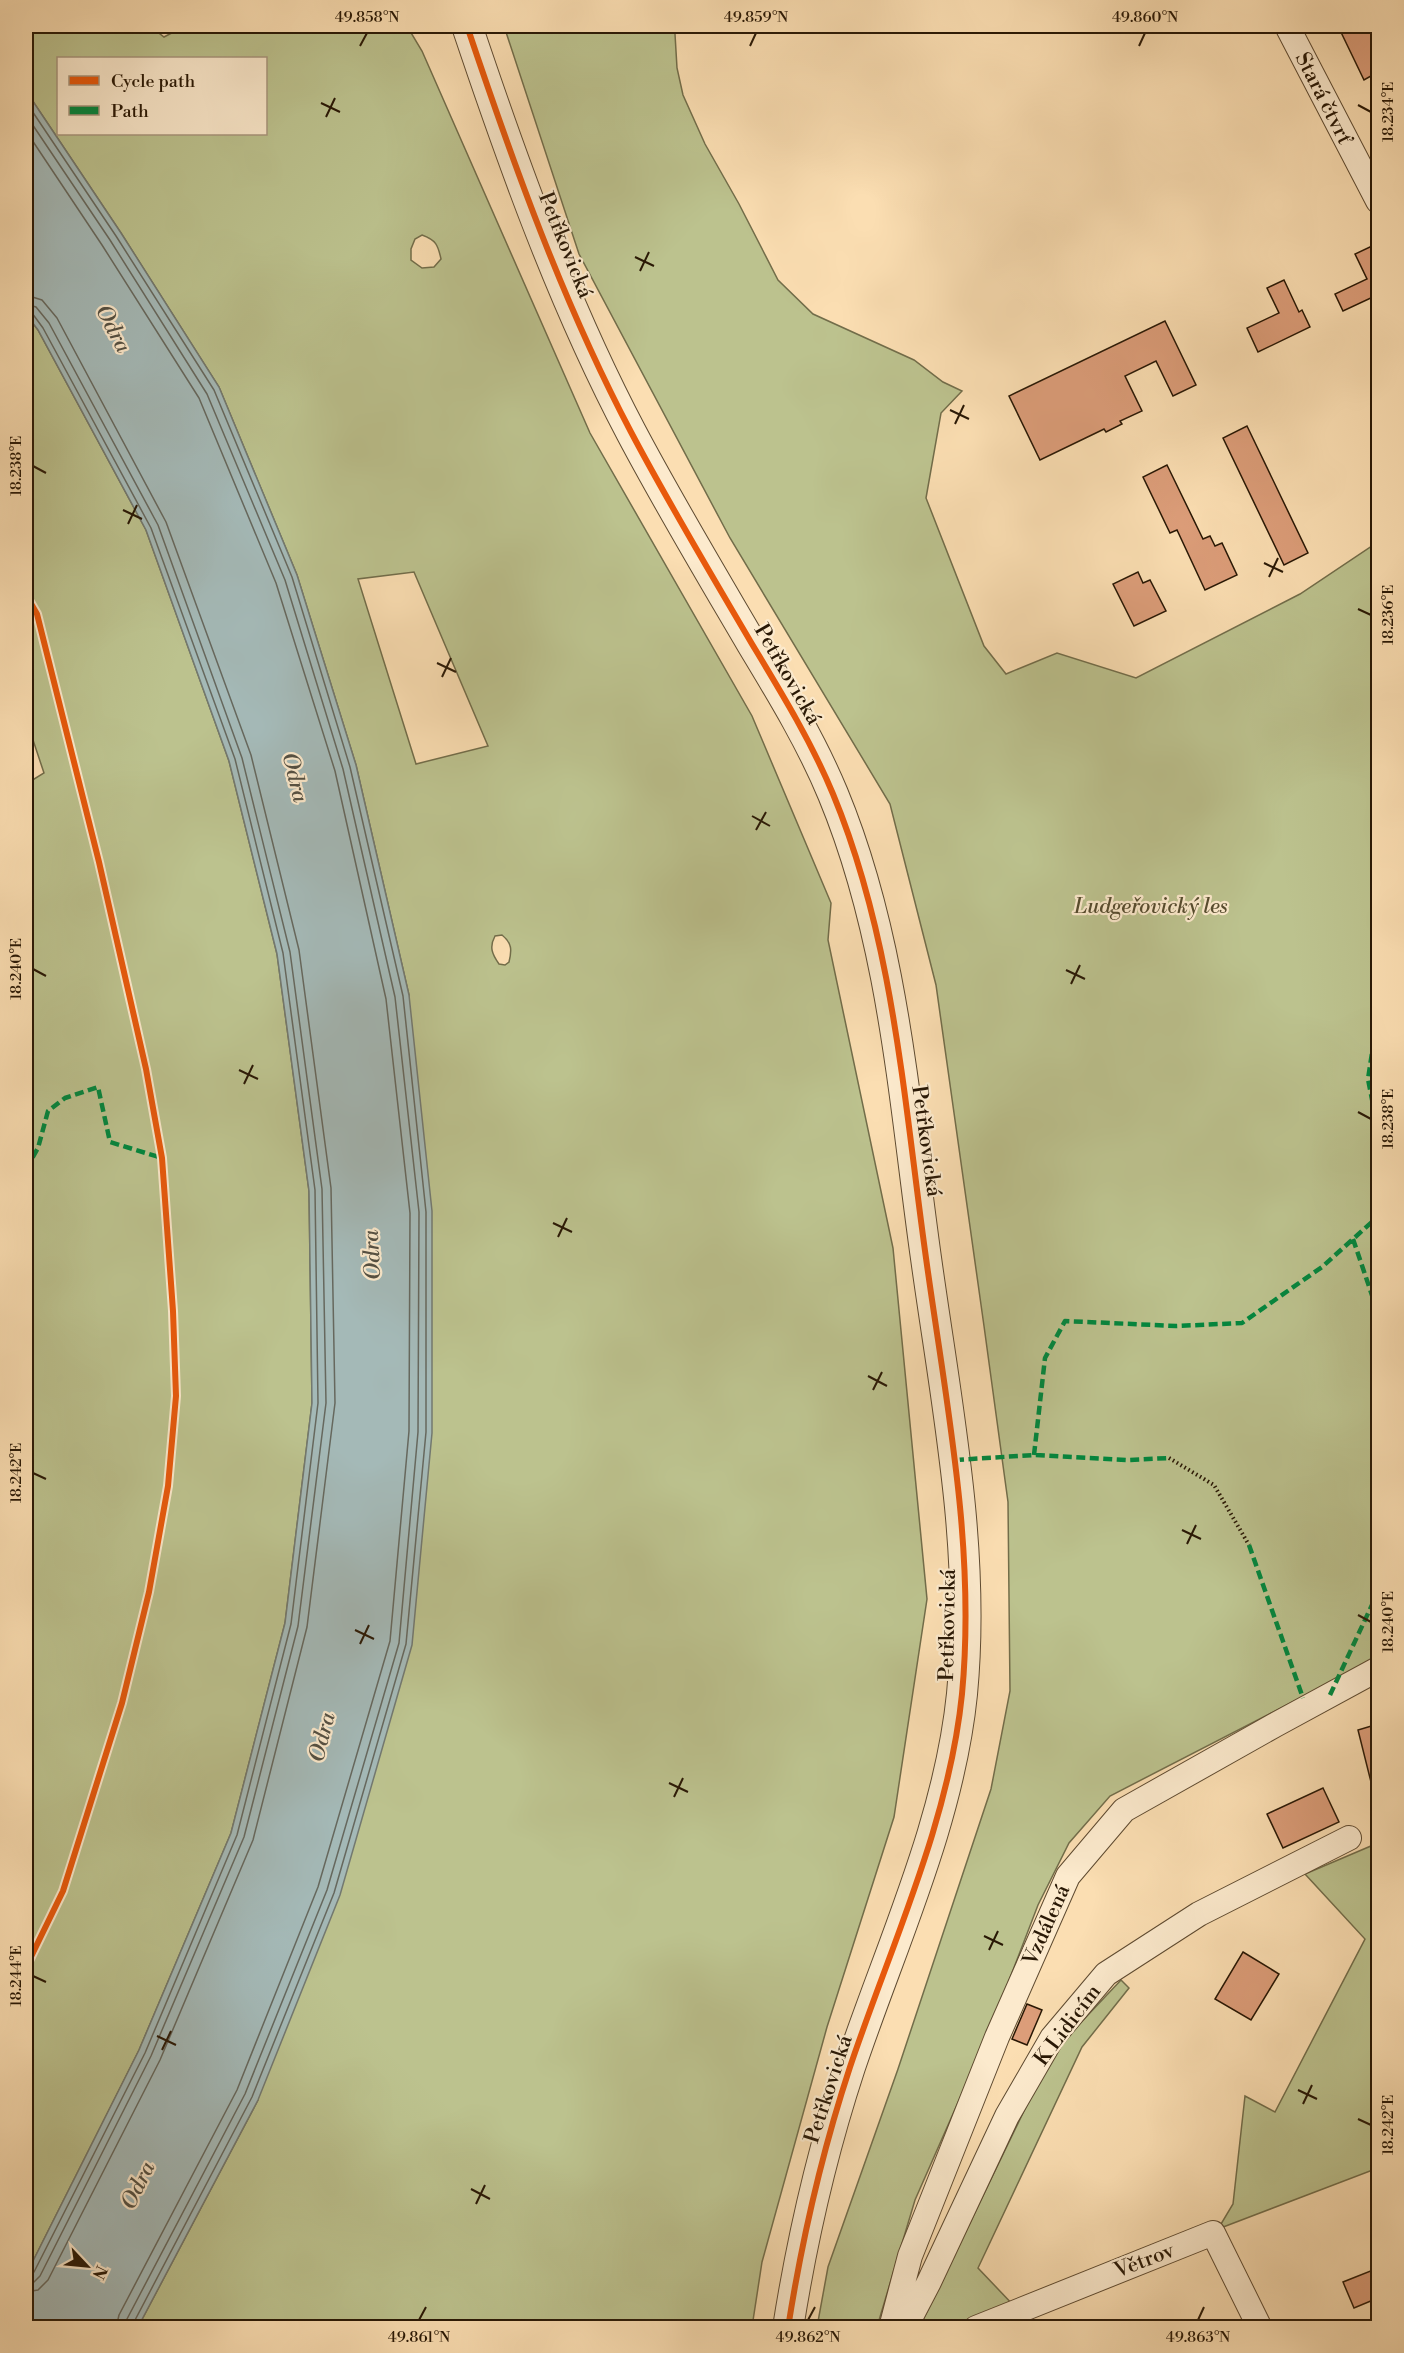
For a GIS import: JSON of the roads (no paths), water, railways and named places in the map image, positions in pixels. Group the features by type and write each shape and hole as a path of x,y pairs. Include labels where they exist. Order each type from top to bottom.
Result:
{"street":[{"name":"Petřkovická","path":"467,26 522,180 592,352 630,431 798,722 830,788 857,860 873,914 889,989 952,1439 965,1552 967,1592 967,1637 957,1735 944,1792 929,1841 850,2067 825,2153 806,2227 788,2328"},
{"name":"Stará čtvrť","path":"1287,26 1378,201"},
{"name":"Vzdálená","path":"891,2328 910,2256 998,2037 1068,1876 1124,1810 1378,1669"},
{"name":"K Lidicím","path":"905,2328 929,2282 1006,2116 1052,2038 1106,1974 1199,1914 1349,1838"},
{"name":"Větrov","path":"976,2328 1213,2233 1260,2328"}],"water":[{"name":"Odra","path":"26,91 121,233 219,387 297,575 356,765 409,995 432,1211 432,1433 412,1645 340,1895 258,2100 138,2327 26,2327 26,2275 139,2050 231,1833 285,1623 312,1403 309,1191 277,954 229,761 146,530 38,330 26,314"}],"park label":[{"name":"Ludgeřovický les","path":"1151,906"}]}
